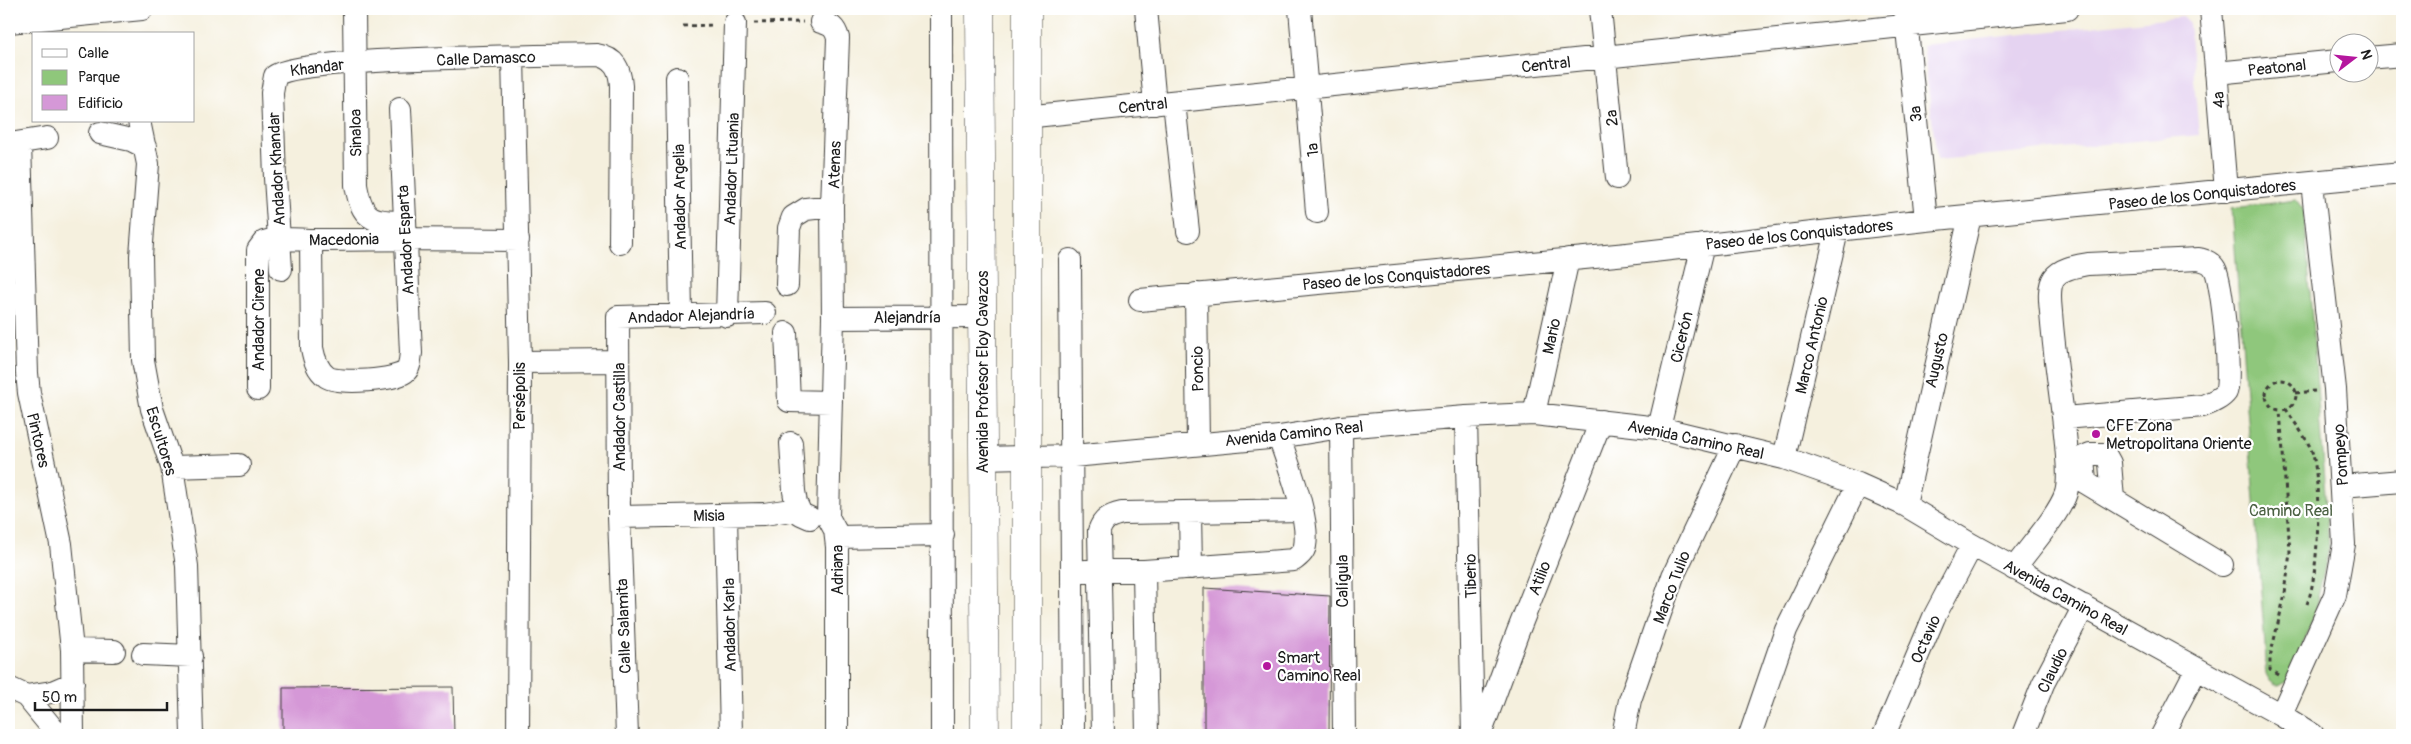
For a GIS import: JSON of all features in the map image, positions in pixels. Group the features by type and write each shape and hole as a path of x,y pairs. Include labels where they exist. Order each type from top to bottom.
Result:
{"main road":[{"name":"Avenida Profesor Eloy Cavazos","path":"980,9 985,735"},
{"path":"1026,9 1027,735"}],"street":[{"path":"9,22 142,9"},
{"name":"Sinaloa","path":"354,9 356,185 358,199 367,216 405,230"},
{"path":"941,9 942,735"},
{"path":"1146,9 1188,231"},
{"name":"1a","path":"1300,9 1317,212"},
{"name":"2a","path":"1600,9 1617,178"},
{"name":"Central","path":"1025,117 1606,58 1906,17 2066,9"},
{"name":"4a","path":"2211,9 2226,191"},
{"name":"3a","path":"1906,17 1926,220"},
{"name":"Atenas","path":"821,22 830,24 836,30 838,38 832,206 833,318"},
{"name":"Andador Lituania","path":"727,316 735,24"},
{"name":"Calle Damasco","path":"354,62 598,55 609,58 615,63 621,86 620,243"},
{"path":"2378,57 2402,55"},
{"name":"Persépolis","path":"513,57 520,362 518,735"},
{"name":"Khandar","path":"280,72 354,62"},
{"name":"Peatonal","path":"2216,73 2328,62"},
{"name":"Andador Khandar","path":"280,72 275,76 272,93 282,269"},
{"name":"Andador Argelia","path":"677,78 681,316"},
{"name":"Andador Esparta","path":"312,241 312,348 314,360 320,371 328,378 339,381 399,376 407,370 411,353 400,109"},
{"name":"Escultores","path":"139,122 148,164 141,256 143,360 152,409 172,467 187,566 192,735"},
{"path":"100,133 131,140 145,147"},
{"path":"14,143 47,138"},
{"name":"Pintores","path":"14,143 27,373 35,423 61,544 72,650 73,735"},
{"name":"Paseo de los Conquistadores","path":"1140,300 1568,259 1926,220 2402,174"},
{"name":"Pompeyo","path":"2281,715 2335,595 2344,544 2342,486 2326,298 2312,183"},
{"path":"787,285 789,228 793,217 806,209 832,206"},
{"name":"Augusto","path":"1904,505 1970,216"},
{"path":"405,230 518,240"},
{"name":"Macedonia","path":"279,239 312,241 405,230"},
{"name":"Marco Antonio","path":"1784,458 1837,231"},
{"name":"Andador Cirene","path":"258,389 258,250 264,242 279,239"},
{"name":"Cicerón","path":"1659,428 1703,245"},
{"name":"Mario","path":"1534,414 1568,259"},
{"path":"2064,418 2203,406 2216,401 2226,392 2228,382 2225,327 2219,280 2215,269 2209,262 2199,259 2088,264 2072,267 2059,273 2052,280 2050,294 2053,347 2064,418 2077,477 2222,565"},
{"path":"1070,260 1073,456 1073,735"},
{"name":"Poncio","path":"1196,294 1198,444"},
{"name":"Andador Alejandría","path":"618,317 727,316 765,313"},
{"name":"Alejandría","path":"833,318 941,316 981,318"},
{"name":"Andador Castilla","path":"618,317 619,517"},
{"name":"Adriana","path":"833,318 831,402 837,735"},
{"path":"786,333 789,401 831,402"},
{"path":"520,362 618,361"},
{"name":"Avenida Camino Real","path":"982,458 1073,456 1466,417 1534,414 1659,428 1784,458 1858,484 1904,505 2196,670 2281,715 2312,735"},
{"name":"Tiberio","path":"1466,417 1473,735"},
{"name":"Atilio","path":"1480,735 1517,634 1601,421"},
{"name":"Calígula","path":"1341,428 1344,735"},
{"path":"1073,571 1144,571 1294,560 1301,555 1305,548 1306,538 1302,510 1279,437"},
{"path":"791,443 794,491 800,514 833,527 943,535"},
{"name":"Marco Tulio","path":"1623,735 1630,700 1673,576 1735,445"},
{"path":"2014,568 2057,509 2077,477 2083,457 2090,454 2105,454 2110,463 2112,499"},
{"path":"172,467 239,466"},
{"path":"2342,486 2402,481"},
{"path":"1750,735 1786,630 1858,484"},
{"name":"Misia","path":"619,517 726,515 798,509"},
{"path":"1103,735 1099,531 1101,523 1106,518 1122,514 1302,510"},
{"path":"1190,512 1191,568"},
{"name":"Andador Karla","path":"726,515 731,735"},
{"name":"Calle Salamita","path":"619,517 627,735"},
{"name":"Octavio","path":"1884,735 1934,617 1972,545"},
{"path":"1144,571 1147,735"},
{"name":"Claudio","path":"2023,735 2043,684 2084,606"},
{"path":"72,650 114,651"},
{"path":"143,654 191,656"},
{"path":"2162,735 2196,670"},
{"path":"14,691 52,692 73,683"},
{"path":"14,691 58,735"}],"path":[{"path":"2277,381 2291,384 2296,392 2295,402 2286,409 2280,410 2270,405 2266,396 2269,386 2277,381"},
{"path":"2286,409 2313,454 2318,508 2313,590 2304,612"},
{"path":"2280,410 2290,552 2285,594 2270,657 2270,670 2277,676 2282,674"}],"shaded area":[{"path":"2183,17 2189,23 2199,135 1937,160 1923,45"}],"green space":[{"name":"Camino Real","path":"2296,200 2304,210 2329,548 2313,619 2288,681 2279,686 2271,681 2265,669 2266,660 2232,208"}],"building":[{"name":"Smart Camino Real","path":"1204,588 1330,596 1329,735 1204,735"},
{"path":"453,687 454,735 283,735 283,688"}],"place":[{"name":"CFE Zona Metropolitana Oriente","path":"2096,434"},
{"name":"Smart Camino Real","path":"1267,666"}]}
